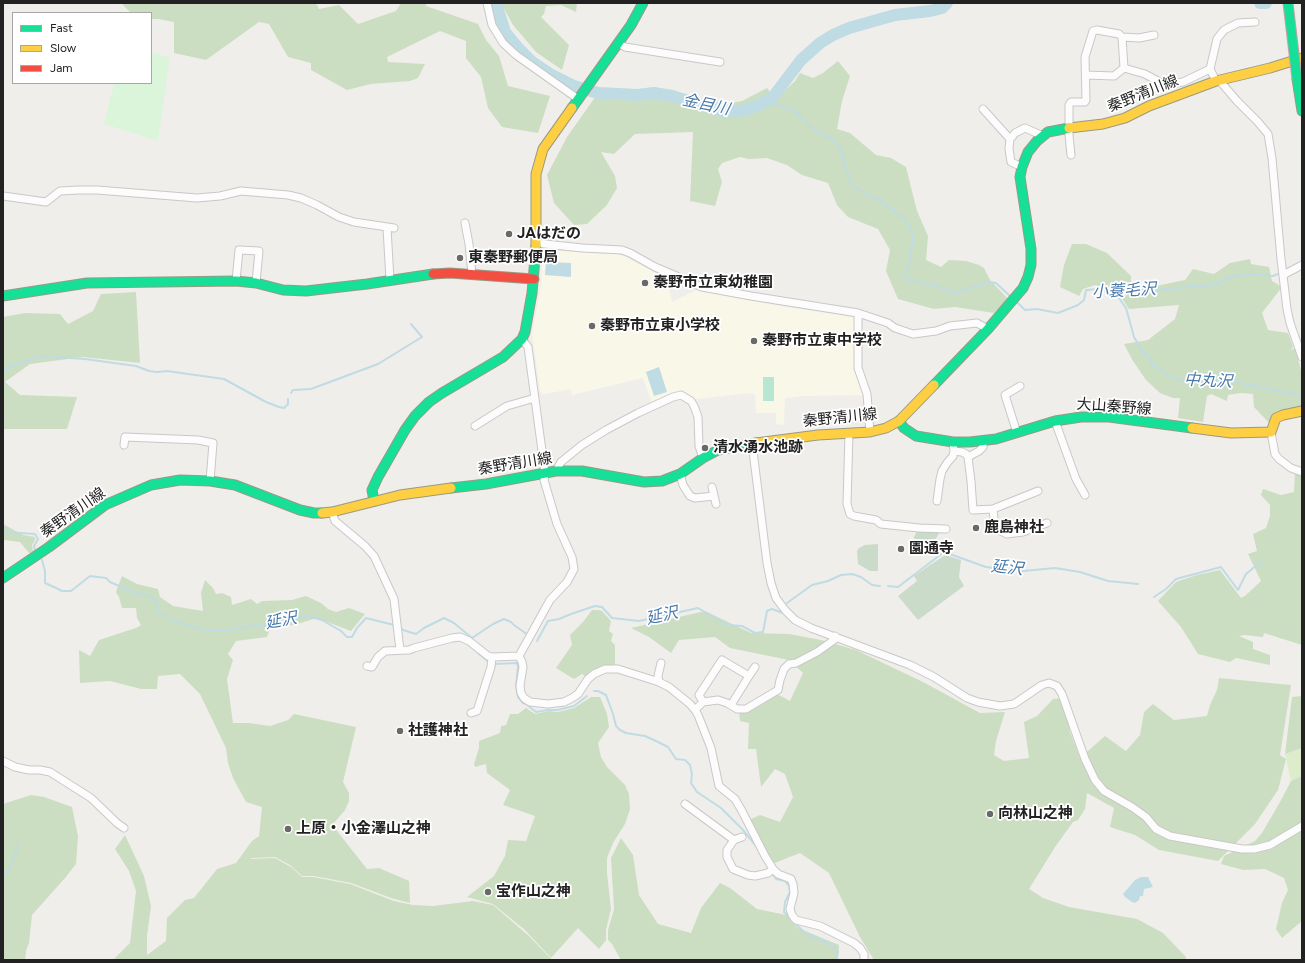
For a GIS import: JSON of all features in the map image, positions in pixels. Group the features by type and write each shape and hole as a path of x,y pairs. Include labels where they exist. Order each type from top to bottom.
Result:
{"main road":[{"path":"374,501 372,490 378,477 405,430 415,416 429,402 442,393 503,357 522,339 534,279 536,243 536,174 538,162 543,149 577,96 593,77 631,25 643,3"},
{"path":"1288,3 1302,112"},
{"name":"秦野清川線","path":"3,578 49,547 94,512 128,494 151,485 165,482 180,480 210,480 235,485 300,510 332,512 400,495 486,484 556,471 582,471 644,482 662,481 680,474 703,458 718,450 752,443 818,435 870,432 886,428 899,421 909,412 988,329 1023,288 1028,277 1031,249 1020,177 1028,152 1037,141 1048,132 1060,128 1115,122 1149,106 1217,81 1270,68 1302,58"},
{"path":"3,296 87,283 236,281 256,283 283,290 306,291 425,274 472,274 534,279"},
{"path":"1271,432 1276,418 1282,415 1302,411"},
{"name":"大山秦野線","path":"899,421 904,428 916,436 953,447 1017,433 1055,421 1081,417 1109,417 1231,433 1271,432"}],"street":[{"path":"487,3 492,25 503,44 516,55 577,96"},
{"path":"1255,22 1238,23 1224,30 1217,39 1210,69 1217,81 1268,134 1272,158 1283,275 1290,323 1302,356"},
{"path":"1071,155 1069,135 1070,103 1085,102 1086,100 1085,56 1093,31 1097,30 1119,34 1122,37 1139,38 1154,35"},
{"path":"1122,37 1124,68"},
{"path":"618,43 625,47 720,62"},
{"path":"1124,68 1145,74 1165,85 1183,82 1210,69"},
{"path":"1086,75 1114,76 1124,68"},
{"path":"983,108 1010,139"},
{"path":"1022,167 1011,162 1009,149 1010,139 1015,133 1025,128 1043,136"},
{"path":"3,196 46,202 60,191 78,190 97,190 196,198 220,196 241,191 288,195 301,198 339,217 354,222 391,228 390,280"},
{"path":"465,223 472,274"},
{"path":"536,243 582,248 622,250 655,267 702,287 858,313 888,323 895,328 913,334 936,331 950,326 977,323 988,329"},
{"path":"236,281 239,250 259,251 256,283"},
{"path":"1283,275 1302,265"},
{"path":"858,313 858,368 867,394 870,432"},
{"path":"492,662 519,656 550,600 567,582 574,569 572,557 557,524 544,480 546,473 528,346 522,339"},
{"path":"1017,433 1005,395 1020,386"},
{"path":"556,471 561,462 582,445 606,430 638,413 673,397 681,395 691,401 694,406 698,418 699,446 703,458"},
{"path":"475,426 507,406 535,398"},
{"path":"1055,421 1076,479 1084,495"},
{"path":"1271,432 1275,454 1291,468 1302,472"},
{"path":"848,433 847,504 850,514 876,520 881,524 946,529"},
{"path":"124,445 125,437 198,440 213,443 210,480"},
{"path":"968,457 983,447 983,441"},
{"path":"752,443 767,563 771,583 776,598 795,620 811,628 910,665 934,677 967,698 978,702 1000,706 1014,704 1042,685 1048,683 1057,686 1062,694 1085,759 1095,780 1104,791 1146,817 1156,829 1170,836 1242,849 1254,849 1270,845 1302,826"},
{"path":"937,501 942,471 953,456 953,447 966,454 968,457 973,510 993,509 1038,491"},
{"path":"680,474 683,484 690,496 715,500 712,487"},
{"path":"993,509 995,528 1007,534 1023,532 1047,523"},
{"path":"332,512 335,521 365,546 374,556 394,598 400,650"},
{"path":"695,710 703,702 711,700 718,700 737,709 746,709 778,690 784,669 789,664 796,663 812,655 834,640 835,636"},
{"path":"367,666 372,667 378,657 385,651 409,650 460,637 471,642 488,656 492,662"},
{"path":"703,702 699,695 726,653"},
{"path":"519,656 523,667 520,686 521,692 524,698 530,702 556,703 572,698 578,694 591,676 605,669 627,671 669,687 695,710 711,748 718,786 735,799 765,856 771,871"},
{"path":"722,660 749,676"},
{"path":"471,713 477,711 492,662"},
{"path":"659,682 658,676 661,663"},
{"path":"731,705 755,667"},
{"path":"3,760 15,767 50,772 91,798 116,823 124,828"},
{"path":"685,804 734,840"},
{"path":"742,837 734,840 728,850 727,857 733,869 754,876 771,871 791,879 794,893 790,909 796,920 820,926 854,943 864,954 864,960"}],"shaded area":[{"path":"543,250 607,252 624,256 667,279 672,302 696,290 780,306 853,317 855,320 864,395 806,396 785,398 784,425 776,424 776,413 756,413 755,395 751,393 696,399 690,395 683,394 682,391 652,403 643,378 572,395 571,389 542,394 540,391 532,334 541,286"}],"green space":[{"path":"121,3 316,3 319,9 339,5 358,24 396,11 401,3 426,3 426,6 478,24 486,40 499,56 508,86 550,96 538,133 502,127 488,108 481,77 466,58 466,41 440,31 387,57 388,62 425,64 418,78 410,81 371,84 347,90 311,70 311,63 288,57 269,24 259,22 206,60 174,53 174,22 152,19 152,12 130,12"},
{"path":"501,3 577,3 576,12 561,5 546,6 544,14 541,17 569,45 562,70 536,52 513,25"},
{"path":"152,53 170,57 158,141 104,124 114,84 152,84"},
{"path":"838,61 850,76 842,101 837,129 850,133 876,155 891,158 906,167 917,211 928,236 926,260 941,267 949,260 966,261 984,268 990,280 1008,299 994,313 955,307 934,309 898,299 886,271 890,250 878,229 848,217 837,205 828,183 802,175 787,165 767,158 749,159 740,157 722,163 718,169 722,182 715,206 690,201 693,132 635,134 614,154 601,152 615,176 617,188 607,205 587,224 574,225 554,203 547,175 567,137 596,96 624,99 655,96 676,99 695,105 708,98 726,104 742,101 767,88 776,99 795,81 800,73 813,78 823,73"},
{"path":"1072,244 1086,244 1107,253 1131,276 1131,286 1142,289 1144,279 1156,286 1185,280 1193,269 1214,274 1230,263 1250,259 1251,264 1269,267 1272,281 1282,287 1262,313 1268,330 1288,333 1293,347 1290,351 1295,348 1302,374 1302,410 1271,425 1254,407 1253,394 1241,393 1228,395 1227,401 1211,394 1207,396 1203,422 1178,418 1180,398 1173,398 1160,393 1146,380 1124,344 1148,340 1175,319 1179,305 1129,309 1119,294 1095,285 1083,289 1079,296 1060,287 1064,265"},
{"path":"136,292 140,363 83,357 30,364 5,382 20,395 77,397 67,429 3,429 3,317 25,313 60,314 68,324 93,311 101,294"},
{"path":"763,377 774,377 774,401 763,401"},
{"path":"1295,473 1302,474 1302,645 1264,633 1263,637 1244,635 1239,636 1253,642 1253,649 1270,655 1270,665 1236,658 1230,662 1198,654 1181,627 1158,601 1176,582 1197,575 1220,570 1241,598 1261,581 1248,554 1257,551 1253,534 1266,528 1270,516 1270,505 1261,495 1263,489 1281,495 1294,492"},
{"path":"3,524 23,535 35,537 32,545 33,552 29,553 20,542 4,540"},
{"path":"917,531 940,532 933,543 925,544 916,555 914,537"},
{"path":"878,544 878,571 870,571 858,564 857,551 859,548 865,545"},
{"path":"945,555 961,560 959,577 964,586 918,620 898,596 917,581 914,576"},
{"path":"122,576 137,584 158,589 160,597 173,606 203,611 201,593 205,580 213,588 216,594 222,593 231,597 232,605 251,599 257,604 262,601 292,600 306,596 336,612 349,608 365,614 351,631 317,618 294,625 270,629 267,637 236,641 228,654 233,660 227,679 233,723 249,723 270,726 288,720 294,714 356,727 343,782 349,793 349,801 345,810 333,824 367,869 379,868 409,881 410,903 391,898 351,883 314,876 302,876 290,865 275,857 250,859 275,858 291,867 302,877 313,877 350,884 394,901 413,905 433,906 473,901 493,905 529,936 552,960 113,960 130,943 136,891 129,871 115,849 125,835 144,876 151,906 147,936 147,955 166,941 167,918 185,900 194,898 217,869 236,863 252,841 259,836 262,807 246,802 233,778 228,763 226,748 200,694 180,674 158,676 157,689 141,689 110,681 80,683 79,650 90,656 99,640 141,625 137,618 136,608 122,608 116,592"},
{"path":"592,610 602,611 611,621 609,631 613,634 611,641 615,645 615,665 591,680 582,674 574,679 556,668 572,645 570,635"},
{"path":"705,611 751,633 789,634 821,640 856,650 925,683 980,713 1005,712 996,741 994,755 1004,761 1029,758 1024,722 1037,716 1053,699 1063,698 1070,732 1080,758 1105,736 1126,751 1140,735 1144,712 1153,704 1174,720 1207,716 1217,690 1219,678 1291,685 1280,755 1286,759 1278,790 1255,824 1218,861 1159,850 1135,835 1110,827 1114,808 1087,793 1085,809 1078,820 1073,822 1055,847 1029,889 1043,898 1069,907 1137,919 1163,933 1186,957 1186,960 874,960 860,937 829,873 800,853 772,864 749,820 760,815 780,822 793,797 785,774 775,769 761,787 756,749 748,749 749,723 740,721 739,710 777,694 790,701 803,673 789,660 730,648 715,637 679,640 671,653 649,637 631,628"},
{"path":"1302,696 1302,748 1285,754 1292,697"},
{"path":"591,697 600,697 607,714 609,727 598,743 601,757 607,767 625,785 629,794 630,809 625,824 613,843 607,858 611,909 606,930 606,940 599,949 578,928 551,958 525,930 493,904 467,897 494,876 505,856 508,840 526,841 535,816 503,805 510,790 487,773 486,764 475,767 474,764 479,748 479,741 500,733 501,726 506,725 510,714 518,714 526,708 535,714 549,711 558,712 574,708"},
{"path":"1302,748 1302,776 1291,781 1285,754"},
{"path":"1302,776 1302,921 1282,938 1276,929 1282,903 1288,890 1284,878 1265,869 1243,870 1221,864 1224,856 1255,841 1262,833 1291,781"},
{"path":"31,795 44,797 72,807 78,836 76,864 32,915 29,943 25,960 3,960 3,804"},
{"path":"621,838 633,855 639,895 658,924 691,933 701,908 720,883 730,888 757,909 786,915 798,928 839,945 838,960 621,960 608,940 608,930 614,909 611,858"}],"water":[{"path":"546,262 571,263 571,277 545,275"},
{"path":"659,367 667,392 654,396 646,372"},
{"path":"1141,877 1148,877 1153,887 1144,889 1143,896 1140,896 1139,900 1135,903 1123,894 1135,880"}],"waterway":[{"name":"金目川","path":"496,3 505,32 518,48 532,62 550,74 574,86 598,93 638,95 654,93 672,96 721,111 737,112 752,108 773,97 801,60 820,43 833,35 849,28 895,15 942,8 947,3"},
{"name":"金目川","path":"1260,3 1266,3"},
{"name":"小蓑毛沢","path":"765,102 794,111 813,129 835,141 842,151 845,166 852,185 883,202 906,221 912,233 912,246 908,267 904,274 908,279 934,285 951,292 959,292 989,282 996,283 1011,297"},
{"name":"小蓑毛沢","path":"1016,301 1025,310 1037,309 1058,313 1078,305 1084,300 1086,290 1099,289 1114,291 1138,291 1215,285 1234,276 1248,274 1273,276 1278,274"},
{"name":"中丸沢","path":"1114,291 1126,308 1134,337 1143,352 1156,367 1175,379 1198,381 1227,380 1302,395"},
{"path":"291,393 293,390 311,389 378,364 422,337 411,324"},
{"path":"3,370 38,356 85,359 136,366 149,371 167,371 224,379 266,402 284,408 288,404 288,399"},
{"name":"延沢","path":"3,530 6,532 35,534 38,539 34,546 35,550"},
{"name":"延沢","path":"888,586 898,587 944,552 986,567 1023,571 1055,568 1080,572 1108,581 1138,584"},
{"name":"延沢","path":"42,560 45,571 45,583 62,591 71,591 90,576 106,578 110,582 135,593 150,596 157,601 157,611 173,621 205,630 228,630 308,616 322,620 341,631 347,637 352,637 357,628 366,618 394,625"},
{"name":"延沢","path":"1154,597 1166,589 1176,579 1221,567 1238,590 1246,574 1258,564 1263,563"},
{"name":"延沢","path":"787,603 812,585 828,581 841,575 852,574 861,577 872,585 880,586"},
{"name":"延沢","path":"537,641 548,621 559,619 595,606 602,607 612,618 639,621 698,608 727,625 742,626 755,633 763,632 767,611 772,609 783,613"},
{"name":"延沢","path":"399,626 403,630 416,634 424,628 444,618 454,623 472,638 493,624 504,619 511,622 528,635"},
{"path":"478,653 490,663"},
{"path":"494,664 517,663 516,686 518,697 523,703 536,712 557,710 574,706 587,696"},
{"path":"594,691 598,691 606,695 616,726 620,730 626,733 645,736 656,741 668,747 676,759 685,760 690,765 692,774 691,783 697,792 721,808 743,830 756,846"},
{"path":"3,875 10,869 19,843"},
{"path":"771,872 776,879 785,881 789,886 790,892 785,902 784,912 805,933 835,947 838,952 836,960"}],"traffic: fast":[{"path":"572,108 631,25 643,3"},
{"path":"1288,3 1297,79"},
{"path":"1297,79 1302,111"},
{"path":"934,385 988,329 1023,288 1031,265 1031,249 1020,177 1022,167 1028,152 1037,141 1048,132 1069,128"},
{"path":"374,501 372,490 378,477 405,430 415,416 429,402 442,393 503,357 522,339 525,332 532,293 536,246"},
{"path":"3,296 87,283 236,281 256,283 283,290 306,291 433,274"},
{"path":"899,421 904,428 916,436 953,442 996,439 1055,421 1081,417 1109,417 1192,428"},
{"path":"451,488 486,484 556,471 582,471 644,482 662,481 680,474 703,458 718,450 756,443"},
{"path":"3,578 49,547 105,505 151,485 180,480 210,481 235,485 300,510 322,513"}],"traffic: slow":[{"path":"1069,128 1103,124 1125,118 1149,106 1216,81 1270,68 1302,58"},
{"path":"536,246 536,174 543,149 572,108"},
{"path":"756,443 818,435 870,432 886,428 899,421 934,385"},
{"path":"1192,428 1231,433 1271,432 1276,418 1302,411"},
{"path":"322,513 332,512 400,495 451,488"}],"traffic: jam":[{"path":"433,274 450,273 534,279"}],"place":[{"name":"JAはだの","path":"509,234"},
{"name":"東秦野郵便局","path":"460,258"},
{"name":"秦野市立東幼稚園","path":"645,283"},
{"name":"秦野市立東小学校","path":"592,326"},
{"name":"秦野市立東中学校","path":"754,341"},
{"name":"清水湧水池跡","path":"705,448"},
{"name":"鹿島神社","path":"976,528"},
{"name":"園通寺","path":"901,549"},
{"name":"社護神社","path":"400,731"},
{"name":"向林山之神","path":"990,814"},
{"name":"上原・小金澤山之神","path":"288,829"},
{"name":"宝作山之神","path":"488,892"}]}
